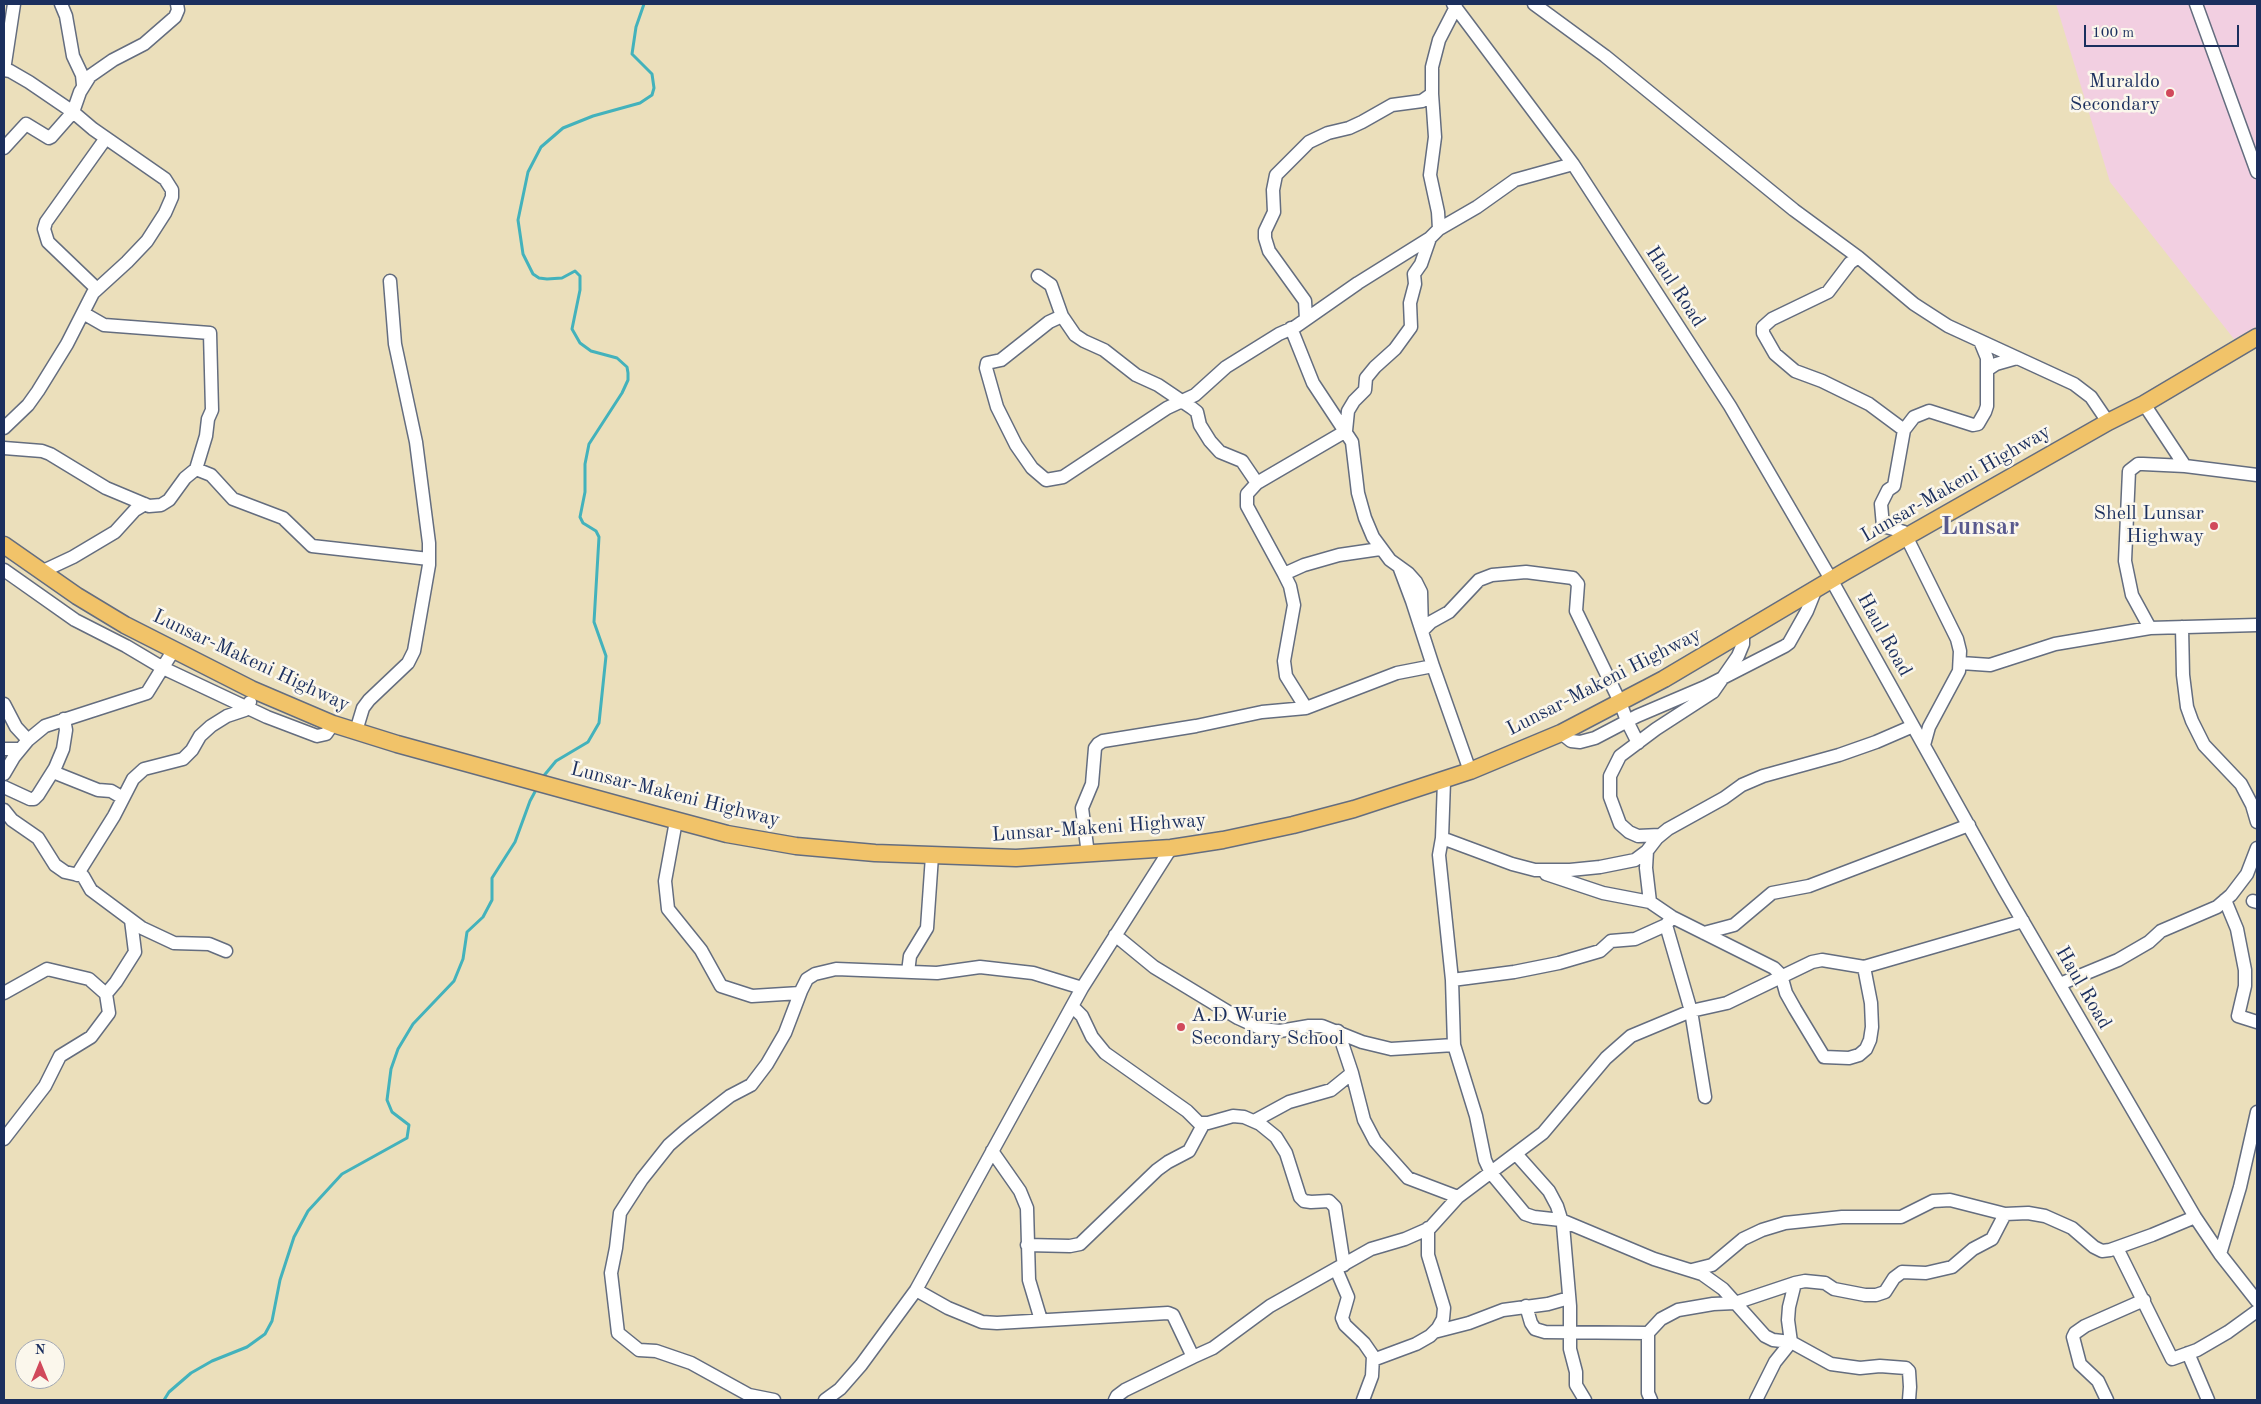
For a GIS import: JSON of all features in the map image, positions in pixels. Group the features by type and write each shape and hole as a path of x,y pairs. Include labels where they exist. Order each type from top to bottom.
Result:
{"main road":[{"name":"Lunsar-Makeni Highway","path":"4,545 41,572 125,625 255,690 333,724 521,778 728,834 796,846 932,856 1016,858 1171,848 1293,826 1354,809 1444,781 1561,733 1743,633 1846,571 2108,422 2144,404 2257,337"}],"street":[{"path":"4,428 23,410 38,391 67,344 93,293 147,241 166,213 172,197 172,190 165,179 29,82 10,71 4,70 14,4"},
{"path":"61,4 66,16 73,56 82,75 83,85"},
{"path":"4,148 26,124 49,138 51,137 73,112 83,85 98,69 150,39 175,16 178,4"},
{"path":"1534,4 1606,56 1794,210 1858,257 1914,304 1948,326 2080,388 2092,397 2108,422"},
{"path":"2196,4 2257,172"},
{"path":"1346,431 1348,411 1354,401 1365,390 1366,378 1395,349 1410,327 1410,303 1415,284 1414,274 1421,264 1434,234 1430,175 1436,137 1432,94 1432,67 1439,40 1455,6"},
{"name":"Haul Road","path":"1455,6 1573,164 1730,406 1832,581 2023,921 2195,1216 2220,1254 2257,1301"},
{"path":"1306,319 1305,301 1269,251 1265,238 1265,231 1274,212 1272,190 1276,175 1309,142 1328,133 1355,125 1392,105 1422,101 1432,94"},
{"path":"97,289 48,242 44,229 46,222 106,138"},
{"path":"1062,316 1050,322 1001,360 987,363 986,368 997,407 1016,445 1039,477 1052,481 1064,477 1167,408 1195,395 1226,367 1306,319 1358,283 1477,208 1515,180 1573,164"},
{"path":"1858,257 1850,263 1828,292 1772,319 1763,327 1763,333 1775,354 1795,371 1822,381 1868,404 1904,430"},
{"path":"1038,276 1051,285 1062,316 1075,335 1104,350 1136,375 1158,385 1197,412 1200,425 1210,441 1220,452 1242,460 1257,483"},
{"path":"356,731 363,708 408,663 414,651 429,559 429,543 416,442 395,344 390,281"},
{"path":"4,448 42,451 50,454 106,488 154,506 168,500 185,478 196,469 213,401 210,375 210,333 104,325 83,313"},
{"path":"1292,328 1313,383 1346,431 1354,448 1358,493 1365,518 1380,549 1416,582 1421,592 1422,631 1470,771"},
{"path":"1924,745 1929,727 1961,663 1957,639 1902,530 1883,526 1880,513 1884,497 1894,486 1904,430 1914,417 1929,411 1967,424 1978,424 1987,406 1985,351 1980,341"},
{"path":"1987,370 1996,364 2017,358"},
{"path":"2144,404 2185,466"},
{"path":"1306,708 1286,676 1284,661 1294,605 1290,586 1247,506 1247,494 1257,483 1346,431"},
{"path":"2150,628 2132,595 2125,561 2127,478 2129,472 2138,464 2185,466 2257,475"},
{"path":"196,469 211,475 233,499 283,518 312,546 429,559"},
{"path":"41,572 73,557 114,532 134,510 145,504"},
{"path":"1284,574 1304,565 1339,555 1380,549"},
{"path":"4,570 45,597 63,613 163,668 267,717 317,736 326,734 333,724"},
{"path":"1422,631 1431,622 1449,612 1479,580 1492,575 1526,572 1573,578 1578,584 1576,611 1638,743"},
{"path":"1561,733 1571,740 1580,742 1595,738 1627,721 1725,677 1790,643 1807,611 1814,591"},
{"path":"1961,663 1990,665 2055,644 2150,628 2257,625"},
{"path":"2182,627 2183,675 2187,707 2192,721 2204,745 2241,784 2252,805 2257,822"},
{"path":"1660,835 1638,836 1629,832 1620,824 1610,797 1608,784 1613,768 1620,756 1671,719 1713,692 1725,677 1744,644 1743,633"},
{"path":"14,752 45,726 147,693 173,650"},
{"path":"1088,854 1082,808 1092,784 1095,748 1103,741 1187,728 1262,712 1306,708 1368,682 1396,673 1433,666"},
{"path":"77,875 133,779 144,769 183,759 192,750 200,736 211,726 227,716 245,710 255,690"},
{"path":"4,705 16,727 14,752 4,774"},
{"path":"4,787 24,797 34,799 53,772 64,749 66,730 64,719"},
{"path":"1535,870 1570,870 1600,867 1635,860 1648,850 1660,835 1724,798 1742,785 1763,776 1867,746 1913,726"},
{"path":"53,772 98,790 111,791 123,798"},
{"path":"1444,781 1442,838 1439,855 1452,980 1454,1044 1476,1116 1485,1160 1490,1174 1525,1214 1561,1220 1654,1259 1702,1274 1723,1289 1765,1336 1773,1340 1792,1342 1831,1364 1860,1368 1880,1366 1906,1368 1910,1387 1909,1400"},
{"path":"4,810 12,820 38,838 55,865 65,872 84,876 91,890 142,928 174,943 202,942 226,951"},
{"path":"676,820 665,881 668,909 701,950 721,986 752,996 800,993"},
{"path":"1704,934 1734,925 1772,893 1809,886 1969,825"},
{"path":"1442,838 1512,864 1603,893 1650,902 1669,921 1704,934 1765,963 1781,975 1786,993 1824,1057 1849,1058 1859,1055 1866,1049 1872,1027 1869,985 1864,967"},
{"path":"825,1400 838,1394 916,1290 1082,988 1171,848"},
{"path":"2060,984 2118,960 2162,931 2217,907 2247,874 2257,848"},
{"path":"1648,850 1646,868 1650,902"},
{"path":"908,972 910,956 928,928 932,856"},
{"path":"2225,900 2237,929 2245,970 2238,1016 2257,1022"},
{"path":"4,1139 45,1086 60,1056 91,1038 109,1013 106,994 116,982 134,952 132,920"},
{"path":"1452,980 1559,963 1600,951 1611,941 1635,939 1669,921"},
{"path":"1669,921 1691,1011 1705,1097"},
{"path":"1115,1400 1125,1390 1213,1348 1270,1306 1371,1249 1428,1228 1458,1197 1517,1155 1544,1133 1606,1058 1631,1036 1691,1011 1727,1003 1781,975 1812,962 1822,960 1864,967 2023,921"},
{"path":"1115,935 1154,967 1251,1025 1262,1029 1280,1031 1309,1026 1322,1026 1362,1042 1391,1049 1454,1044"},
{"path":"774,1400 756,1398 690,1363 656,1351 639,1350 618,1333 611,1273 620,1213 642,1180 669,1146 685,1131 730,1096 751,1085 767,1064 785,1033 807,980 823,970 937,973 980,967 1032,973 1082,988"},
{"path":"4,993 47,969 89,979 103,994 106,994"},
{"path":"1072,1006 1082,1016 1092,1037 1105,1053 1188,1111 1199,1123 1233,1116 1244,1117 1276,1137 1286,1152 1300,1197 1304,1201 1311,1202 1329,1201 1335,1207 1340,1267 1348,1297 1342,1318 1353,1334 1364,1342 1373,1356 1372,1376 1363,1400"},
{"path":"1338,1031 1352,1072 1364,1120 1375,1141 1408,1178 1458,1197"},
{"path":"1254,1122 1289,1102 1331,1090 1352,1072"},
{"path":"2220,1254 2240,1187 2257,1112"},
{"path":"1027,1245 1070,1246 1080,1244 1157,1170 1189,1151 1204,1123"},
{"path":"992,1151 1020,1191 1027,1208 1029,1280 1041,1320"},
{"path":"1517,1155 1549,1191 1557,1206 1561,1220 1569,1298 1569,1333 1576,1385 1585,1400"},
{"path":"1692,1270 1712,1265 1749,1236 1785,1223 1842,1217 1901,1217 1933,1201 1950,1200 2005,1214 2028,1213 2045,1216 2072,1228 2094,1247 2102,1250 2117,1248 2195,1216"},
{"path":"1651,1400 1648,1393 1648,1333 1661,1319 1678,1310 1703,1305 1735,1303 1795,1283 1805,1282 1825,1283 1834,1289 1865,1295 1876,1295 1885,1292 1894,1278 1902,1272 1926,1273 1952,1267 1973,1249 1992,1238 2005,1214"},
{"path":"1428,1228 1428,1255 1444,1308 1443,1319 1434,1332"},
{"path":"2117,1248 2172,1359 2188,1353 2228,1332 2257,1311"},
{"path":"1756,1400 1775,1362 1792,1342 1788,1314 1795,1283"},
{"path":"916,1290 948,1308 982,1322 997,1323 1168,1313 1173,1315 1193,1358"},
{"path":"1373,1360 1416,1344 1434,1332 1470,1323 1503,1310 1548,1304 1569,1298"},
{"path":"2108,1400 2098,1381 2080,1364 2073,1337 2075,1333 2085,1326 2144,1300"},
{"path":"1526,1306 1531,1323 1535,1329 1545,1332 1648,1333"},
{"path":"2188,1353 2208,1400"}],"shaded area":[{"name":"Muraldo Secondary","path":"2056,4 2257,4 2257,326 2234,339 2110,182"}],"waterway":[{"path":"542,778 556,761 588,742 599,723 606,656 594,622 599,537 596,531 583,523 580,517 585,492 585,464 589,444 622,393 628,380 628,373 627,367 617,358 591,351 580,343 572,329 580,290 580,276 575,271 562,278 539,278 533,274 523,254 518,220 528,172 541,147 563,128 593,116 640,103 652,95 654,88 652,74 632,54 636,27 644,4"},
{"path":"164,1400 169,1392 191,1373 212,1361 247,1347 265,1334 272,1321 280,1280 294,1237 308,1211 342,1174 407,1138 409,1125 392,1112 387,1100 391,1069 398,1049 413,1024 454,981 463,959 467,932 483,917 492,900 492,878 515,842 530,801 537,788"}],"place":[{"name":"Muraldo Secondary","path":"2170,93"},
{"name":"Shell Lunsar Highway","path":"2214,526"},
{"name":"A.D Wurie Secondary School","path":"1181,1027"}],"district":[{"name":"Lunsar","path":"1980,527"}]}
